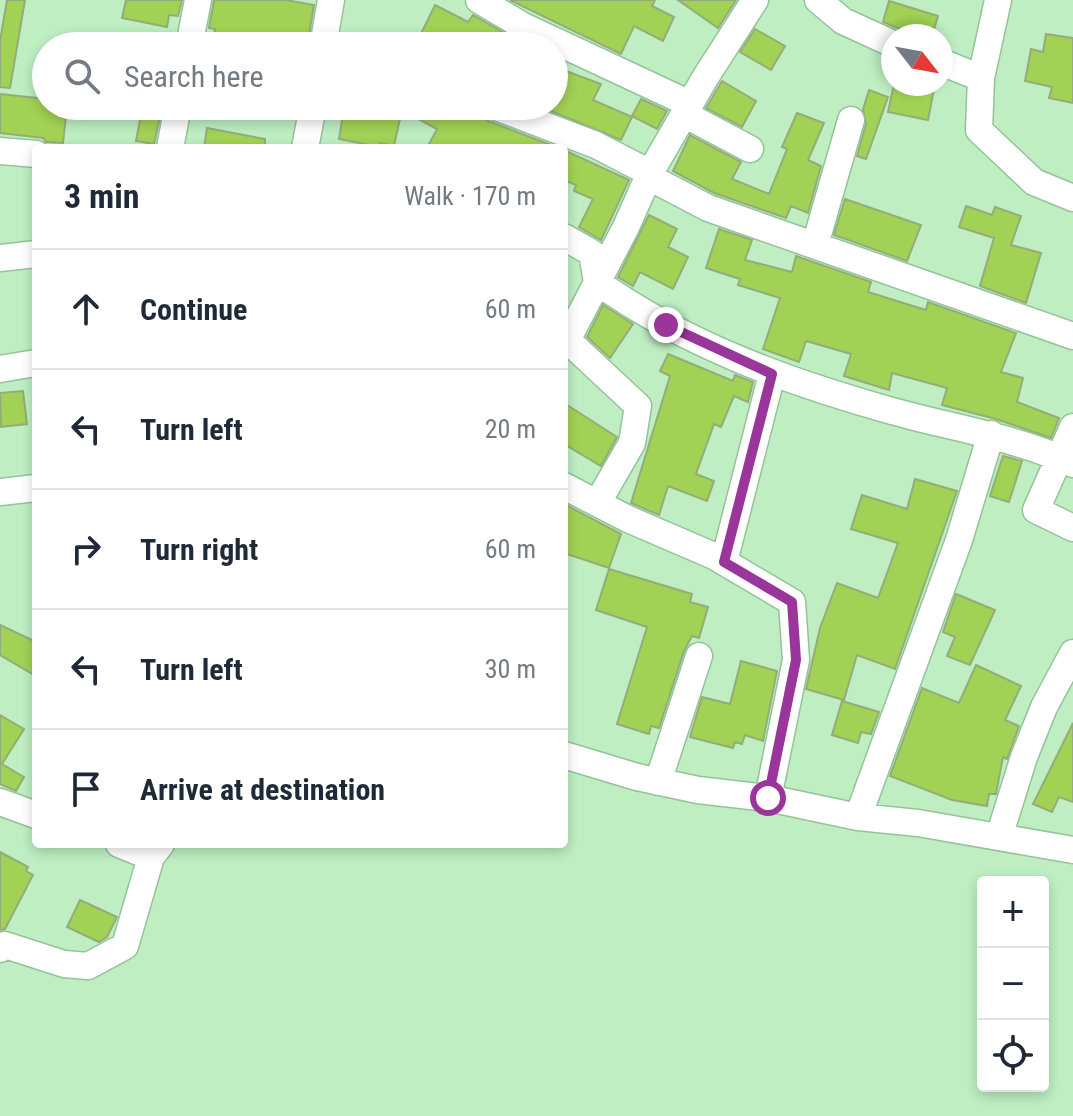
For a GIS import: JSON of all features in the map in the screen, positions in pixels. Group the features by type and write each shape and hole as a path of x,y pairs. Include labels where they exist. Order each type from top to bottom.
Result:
{"street":[{"path":"192,32 198,0"},
{"path":"325,32 331,0"},
{"path":"479,0 535,32"},
{"path":"568,335 649,175 755,0"},
{"path":"998,0 981,78 979,130 1034,182 1073,198"},
{"path":"827,3 843,21 881,38"},
{"path":"568,49 687,109 750,149"},
{"path":"953,67 981,78"},
{"path":"171,144 175,120"},
{"path":"306,144 310,120"},
{"path":"531,120 596,145 708,208 1073,336"},
{"path":"815,245 851,120"},
{"path":"0,151 32,154"},
{"path":"568,239 592,253 597,282 666,325 772,374 893,412 991,434 1067,462"},
{"path":"0,258 32,254"},
{"path":"568,344 638,406 632,443 598,502"},
{"path":"0,369 32,364"},
{"path":"724,562 772,374"},
{"path":"1073,427 1067,462 1036,510 1073,528"},
{"path":"858,817 959,540 991,434"},
{"path":"0,492 32,488"},
{"path":"568,488 724,562 792,602 796,660 768,798"},
{"path":"999,837 1024,757 1044,707 1073,653"},
{"path":"658,782 699,656"},
{"path":"568,756 698,790 768,798 858,817 918,823 1073,850"},
{"path":"0,802 32,814"},
{"path":"0,949 5,945 64,964 88,966 125,946 156,851"}],"building":[{"path":"7,0 25,0 10,88 0,87 0,41"},
{"path":"126,0 182,0 178,16 169,15 167,27 122,18"},
{"path":"214,0 286,0 314,5 309,32 214,32 215,29 209,28"},
{"path":"510,0 655,0 652,6 674,17 663,41 634,26 621,54"},
{"path":"678,0 736,0 718,28"},
{"path":"889,1 938,16 936,24 883,22"},
{"path":"435,5 468,22 473,15 503,32 422,32"},
{"path":"755,29 785,46 771,70 740,52"},
{"path":"1046,34 1073,38 1073,103 1049,98 1052,87 1025,81 1031,49 1043,52"},
{"path":"568,72 601,84 593,100 632,117 621,140 568,118"},
{"path":"722,81 756,101 742,127 706,108"},
{"path":"869,90 888,97 866,159 857,156 866,124 863,109"},
{"path":"0,94 32,97 32,120 65,120 63,143 0,133"},
{"path":"891,96 933,96 928,120 888,112"},
{"path":"641,99 667,111 657,129 632,116"},
{"path":"797,113 824,123 808,160 821,166 808,213 791,206 786,218 714,193 673,171 690,135 741,162 732,179 769,194 787,149 782,147"},
{"path":"140,120 159,120 154,144 136,141"},
{"path":"342,120 400,120 394,144 364,144 339,139"},
{"path":"420,120 487,120 548,144 429,144 437,129"},
{"path":"207,128 265,139 265,144 205,144"},
{"path":"568,152 629,180 601,240 579,227 593,199 574,191 576,185 568,182"},
{"path":"845,199 921,225 907,261 834,235"},
{"path":"966,206 992,215 995,207 1021,216 1011,245 1041,253 1026,303 980,286 994,238 959,227"},
{"path":"649,215 677,229 668,247 688,257 673,289 640,272 633,286 618,277"},
{"path":"719,229 752,240 745,260 792,272 796,256 871,282 868,292 926,310 928,302 1016,333 1001,372 1023,378 1017,402 1059,418 1051,438 942,405 947,388 892,373 889,390 844,376 851,354 806,341 799,362 763,349 780,298 738,285 740,279 706,268"},
{"path":"603,305 633,324 610,358 587,337"},
{"path":"668,354 733,381 735,375 753,382 748,402 734,396 721,427 714,424 696,474 714,481 707,501 668,486 659,515 631,503 670,376 660,371"},
{"path":"23,391 27,424 1,427 0,393"},
{"path":"568,406 617,437 601,466 568,446"},
{"path":"1003,456 1022,461 1009,502 990,496"},
{"path":"915,479 957,491 895,669 857,655 844,700 806,689 820,628 837,583 878,598 898,543 851,529 862,495 907,509"},
{"path":"568,506 621,534 609,568 568,554"},
{"path":"609,569 692,594 690,602 708,607 699,638 692,636 684,651 659,728 651,726 649,734 617,724 647,627 596,610"},
{"path":"956,594 995,610 970,665 947,656 955,637 943,632"},
{"path":"0,625 32,640 32,674 0,655"},
{"path":"741,661 777,671 763,741 745,735 742,744 735,742 733,748 690,737 702,697 730,704"},
{"path":"976,665 1021,686 1005,720 1019,726 1007,759 1003,757 996,794 989,794 987,806 952,800 890,776 922,688 959,703"},
{"path":"842,701 879,712 871,734 861,732 858,743 832,735"},
{"path":"0,715 24,729 2,764 24,777 16,791 0,784"},
{"path":"1073,723 1073,802 1059,797 1052,812 1033,804"},
{"path":"0,852 28,867 26,871 33,875 5,929 0,930"},
{"path":"80,900 117,917 107,937 99,942 67,927"}],"route":[{"path":"666,325 772,374 724,562 792,602 796,660 768,798"}]}
